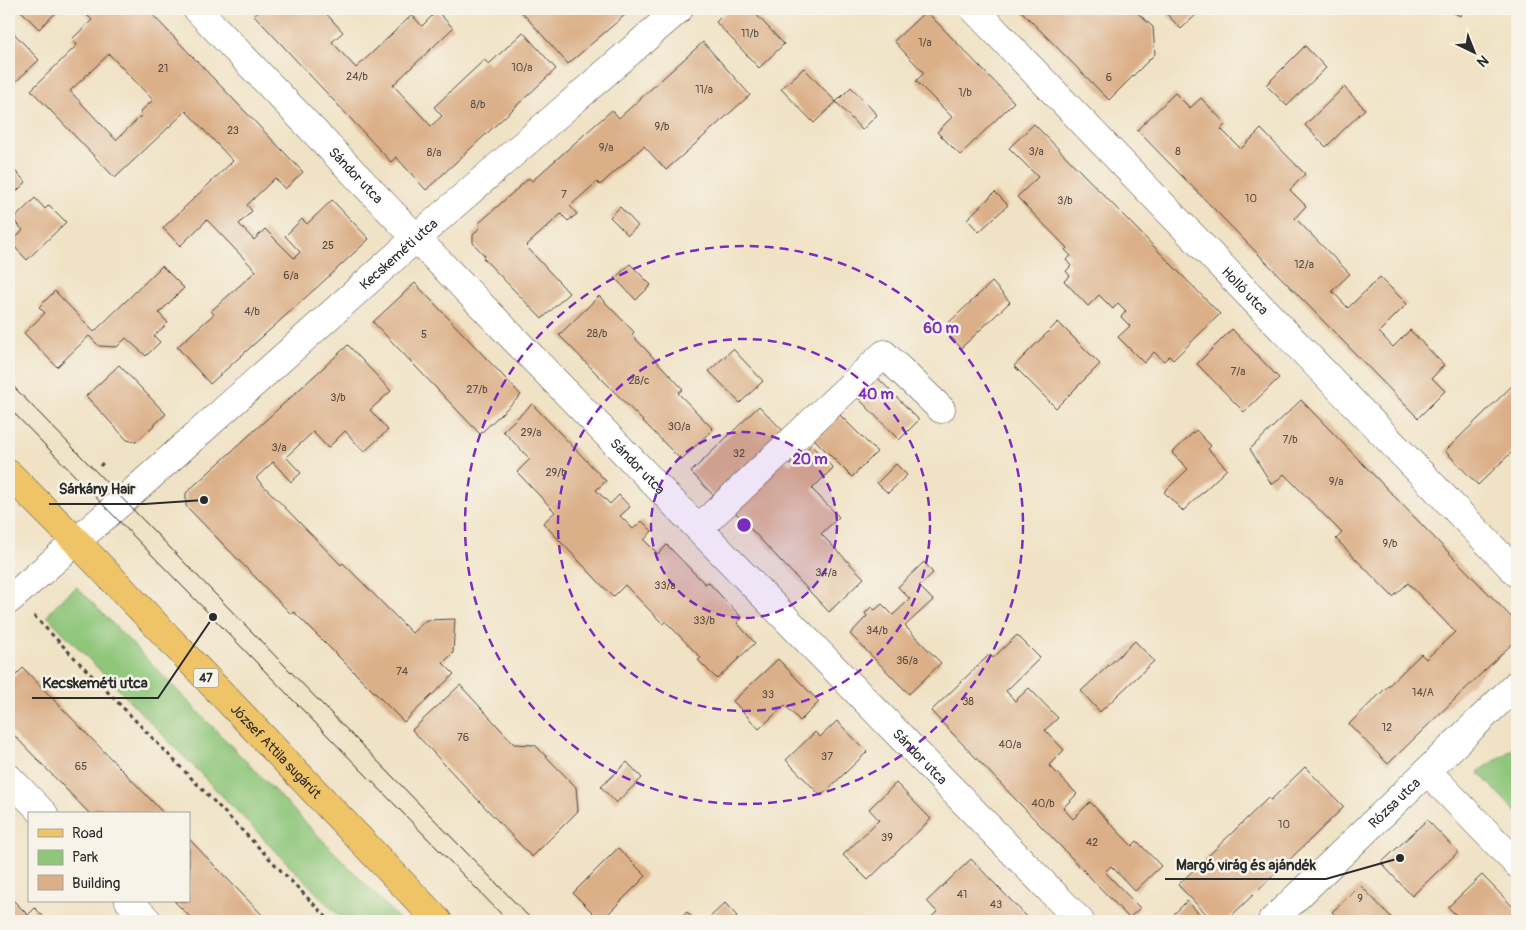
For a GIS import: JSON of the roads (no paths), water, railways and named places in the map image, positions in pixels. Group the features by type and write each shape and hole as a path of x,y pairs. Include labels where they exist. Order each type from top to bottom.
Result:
{"main road":[{"name":"József Attila sugárút","path":"9,474 76,541 438,921"}],"street":[{"name":"Sándor utca","path":"197,9 416,238 1080,921"},
{"name":"Kecskeméti utca","path":"11,597 134,491 416,238 679,9"},
{"name":"Holló utca","path":"974,9 1517,573"},
{"path":"698,528 884,354 941,409"},
{"name":"Rózsa utca","path":"1272,921 1517,684"},
{"path":"1427,770 1517,864"},
{"path":"9,778 42,812"},
{"path":"130,902 148,921"}],"tram line":[{"path":"9,382 533,921"},
{"path":"9,408 508,921"}],"place":[{"name":"Sárkány Hair","path":"204,500"},
{"name":"Kecskeméti utca","path":"213,617"},
{"name":"Margó virág és ajándék","path":"1400,858"}]}
